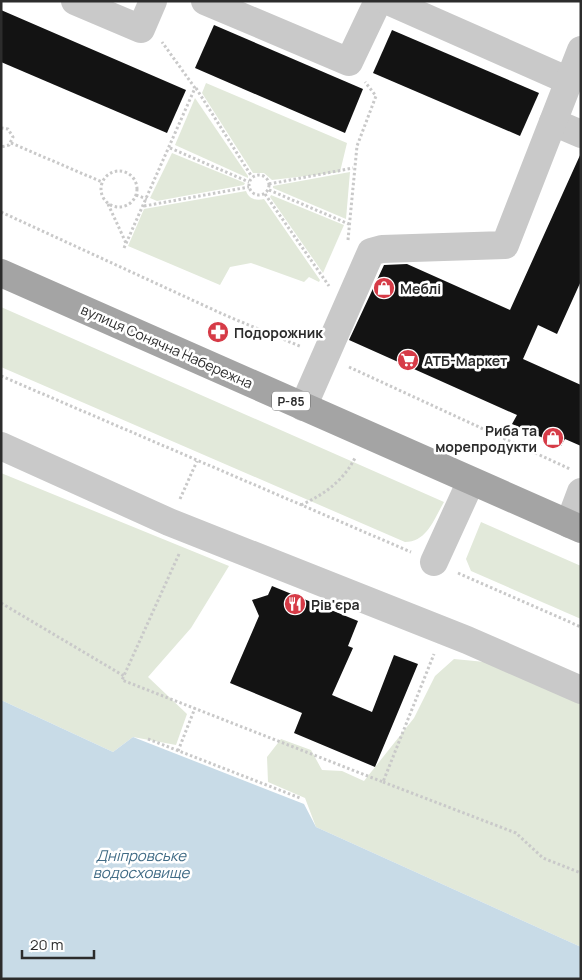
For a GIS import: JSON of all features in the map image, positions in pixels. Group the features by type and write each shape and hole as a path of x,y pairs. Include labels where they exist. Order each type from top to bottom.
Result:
{"main road":[{"name":"вулиця Сонячна Набережна","path":"1,273 575,526"}],"lane":[{"path":"75,1 141,29 149,10"},
{"path":"205,1 349,62 378,1"},
{"path":"388,1 569,81"},
{"path":"303,407 371,252 382,249 505,245 581,50"},
{"path":"553,122 581,134"},
{"path":"1,446 179,526 443,630 581,690"},
{"path":"434,562 471,481"},
{"path":"575,526 576,481"}],"path":[{"path":"149,10 252,177"},
{"path":"349,62 376,96 356,146 348,224 348,244 371,252"},
{"path":"124,248 196,88"},
{"path":"1,128 8,129 12,133 11,143"},
{"path":"1,147 11,143 102,182"},
{"path":"170,148 249,182"},
{"path":"270,184 353,168"},
{"path":"108,203 113,206 125,206 136,195 136,181 127,172 115,170 110,173 102,182 101,194 108,203 126,243"},
{"path":"252,177 263,176 270,184"},
{"path":"252,177 249,187 253,194 260,196 265,194 269,190 270,184"},
{"path":"143,206 249,187"},
{"path":"269,190 348,224"},
{"path":"265,194 345,309"},
{"path":"136,195 147,199"},
{"path":"1,212 227,316 326,356 576,481"},
{"path":"1,376 581,627"},
{"path":"300,505 322,496 333,487 348,471 355,458"},
{"path":"197,461 179,526 122,680 516,833 543,858 581,873"},
{"path":"1,604 124,676"},
{"path":"383,782 443,630"},
{"path":"178,751 195,708"},
{"path":"148,738 300,798"}],"green space":[{"path":"206,83 347,143 340,172 272,180 264,173 253,173 202,93"},
{"path":"195,98 248,176 248,178 175,145"},
{"path":"172,153 245,183 244,185 157,201 150,198"},
{"path":"350,172 346,219 273,188 273,186"},
{"path":"246,191 253,199 264,199 320,280 319,282 309,277 304,282 251,263 230,267 220,285 128,246 144,209"},
{"path":"271,195 344,225 323,273 270,197"},
{"path":"1,307 444,502 424,534 413,541 405,542 1,367"},
{"path":"1,473 229,566 191,628 148,677 187,714 176,745 133,737 113,752 1,700"},
{"path":"481,522 581,566 581,619 471,571 466,559"},
{"path":"454,659 506,664 581,700 581,947 316,827 305,798 268,782 267,757 281,739 311,750 322,770 342,771 364,781 414,718 435,676"}],"water":[{"name":"Дніпровське водосховище","path":"1,700 113,752 133,737 304,804 316,827 581,947 581,979 1,979"}],"building":[{"path":"1,10 186,90 167,133 1,62"},
{"path":"214,25 363,89 345,133 195,68"},
{"path":"392,30 539,93 520,136 373,73"},
{"path":"581,153 581,281 557,334 538,325 523,359 581,385 581,446 565,439 561,446 512,424 517,415 349,340 384,265 407,264 510,310"},
{"path":"272,586 358,621 348,646 353,648 332,695 372,712 394,655 418,664 375,767 294,733 302,713 230,683 259,616 252,600 268,595"}],"place":[{"name":"Меблі","path":"384,288"},
{"name":"Подорожник","path":"218,332"},
{"name":"АТБ-Маркет","path":"408,360"},
{"name":"Риба та морепродукти","path":"553,438"},
{"name":"Рів'єра","path":"295,604"}]}
